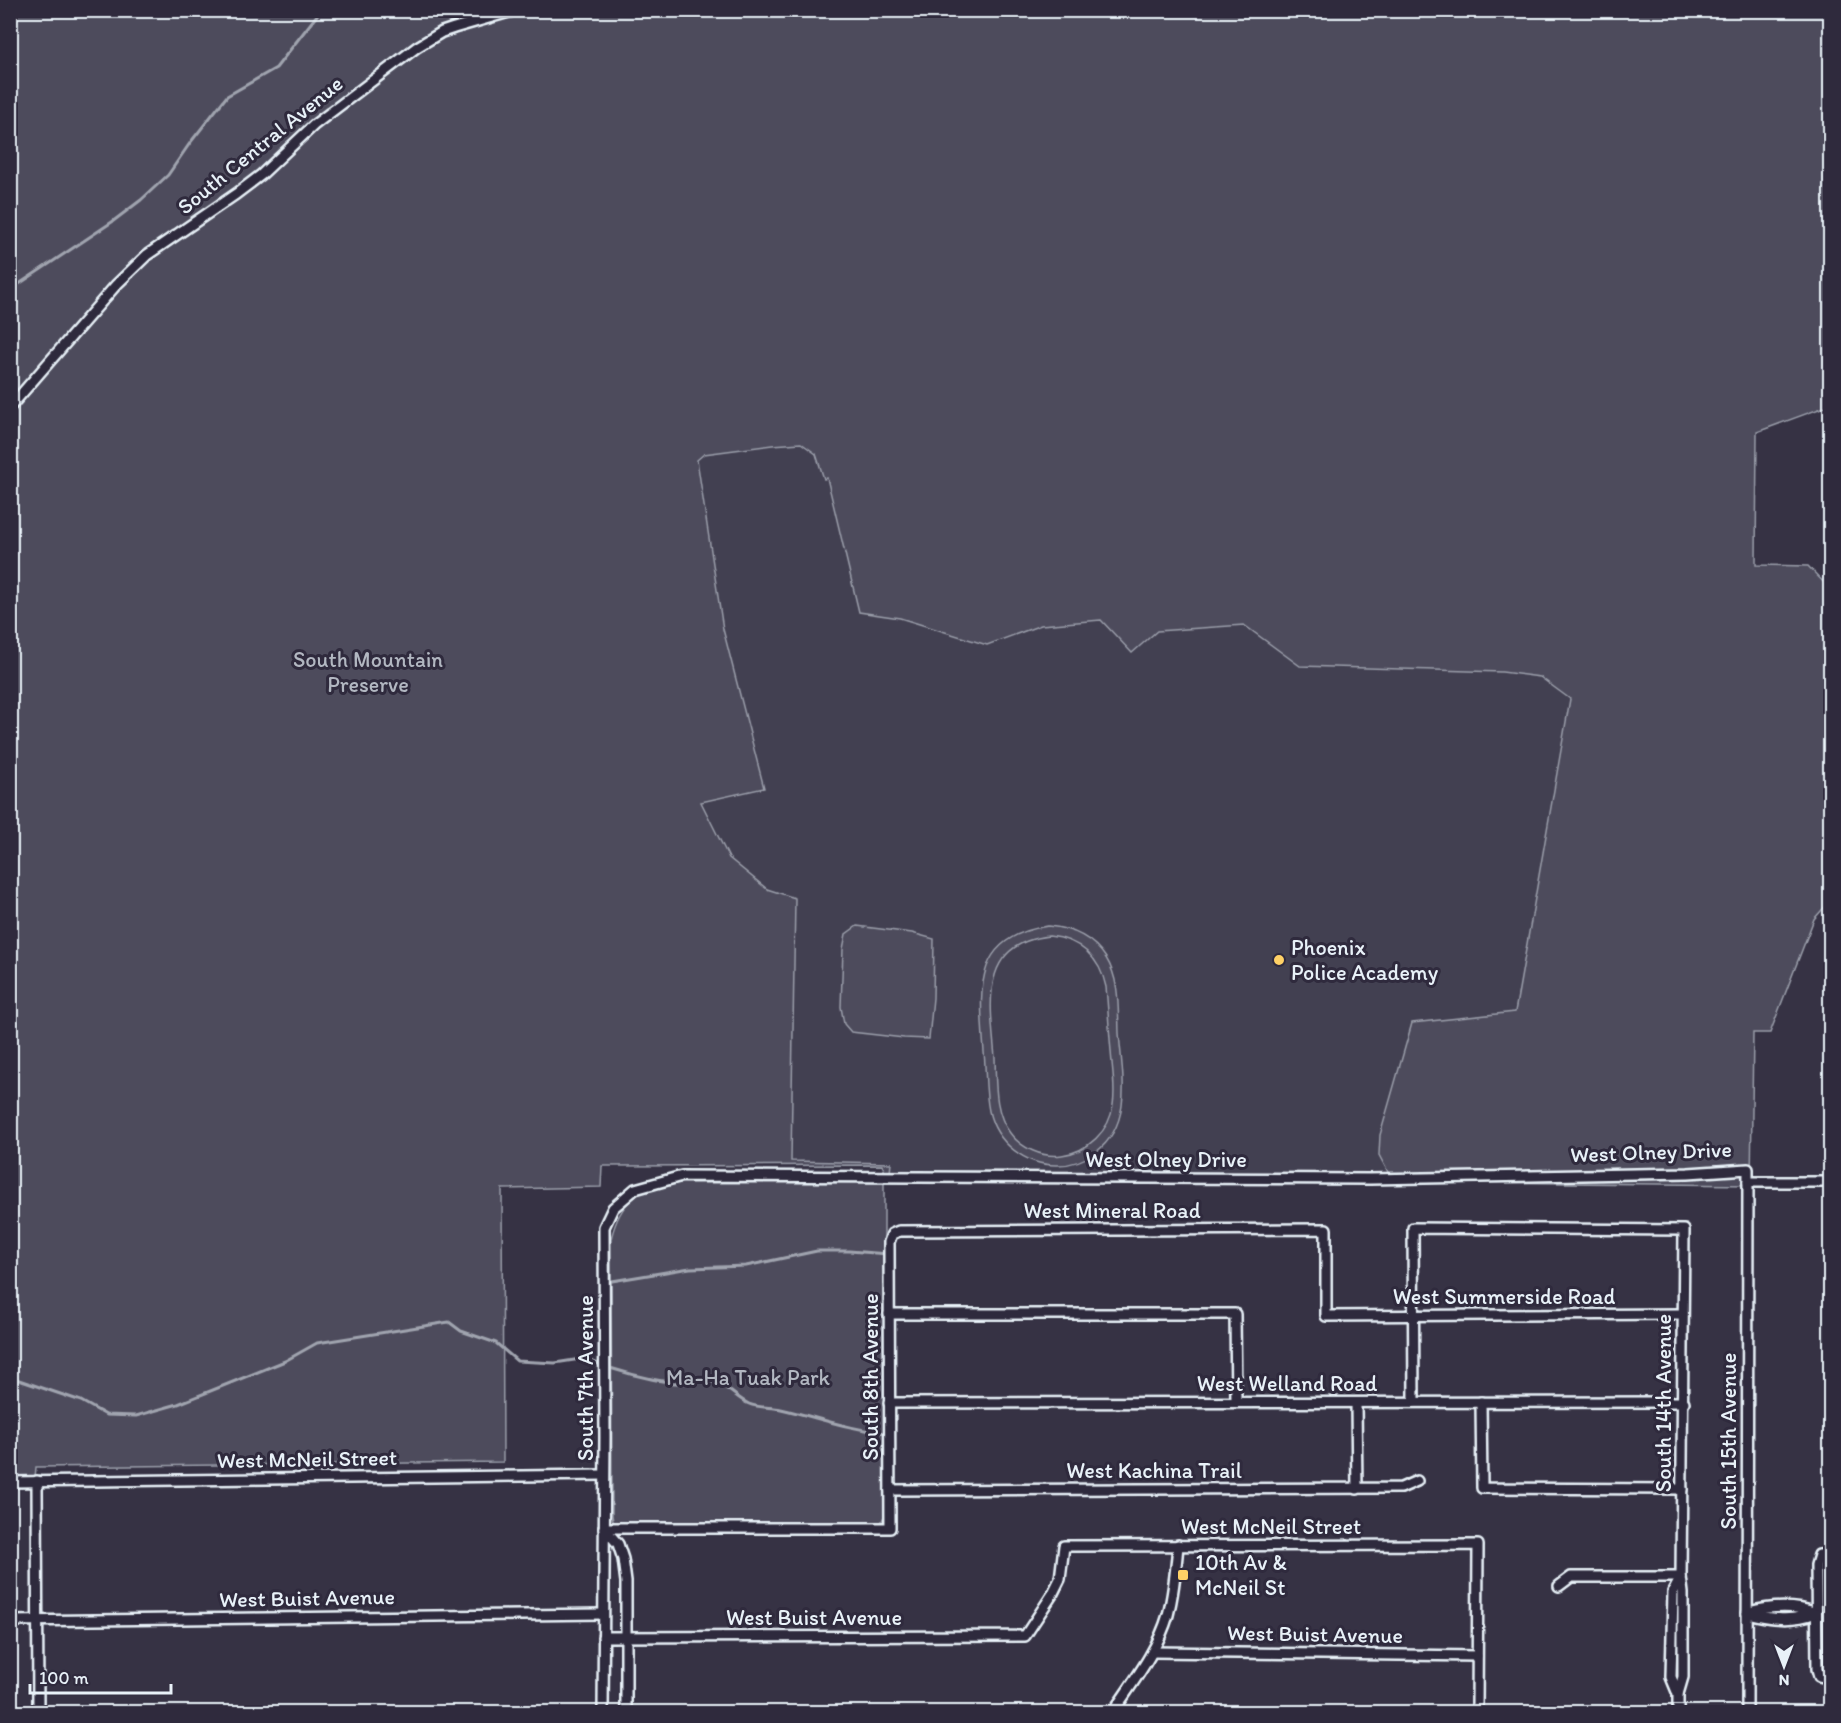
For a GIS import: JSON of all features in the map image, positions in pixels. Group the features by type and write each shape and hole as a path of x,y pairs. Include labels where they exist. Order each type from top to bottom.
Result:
{"street":[{"name":"South Central Avenue","path":"10,407 116,285 147,255 236,195 261,175 314,125 417,47 442,32 516,10"},
{"name":"South 15th Avenue","path":"1747,1713 1748,1169"},
{"name":"West Olney Drive","path":"604,1227 613,1208 635,1189 682,1176 1370,1179 1688,1173 1748,1169"},
{"path":"1748,1182 1830,1182"},
{"name":"South 7th Avenue","path":"603,1713 604,1227"},
{"name":"West Mineral Road","path":"899,1231 1326,1228 1326,1316"},
{"name":"South 14th Avenue","path":"1414,1316 1413,1228 1684,1230 1681,1577 1683,1677 1678,1694 1678,1713"},
{"name":"South 8th Avenue","path":"604,1528 890,1528 889,1242 892,1234 899,1231"},
{"path":"889,1314 1235,1314 1236,1402"},
{"name":"West Summerside Road","path":"1326,1316 1683,1314"},
{"path":"1414,1316 1414,1402"},
{"path":"1482,1402 1482,1488 1682,1489"},
{"name":"West Welland Road","path":"890,1403 1684,1402"},
{"path":"1356,1403 1356,1489"},
{"name":"West McNeil Street","path":"10,1482 604,1475"},
{"path":"37,1481 38,1713"},
{"name":"West Kachina Trail","path":"890,1490 1356,1489 1401,1488 1417,1481"},
{"path":"604,1528 618,1544 623,1559 626,1582 626,1713"},
{"path":"1113,1713 1153,1652 1167,1617 1172,1599 1178,1545"},
{"name":"West McNeil Street","path":"1025,1636 1060,1579 1064,1546 1478,1545 1477,1656"},
{"path":"1830,1554 1819,1555 1816,1564 1817,1669 1819,1676 1830,1678"},
{"path":"1559,1586 1571,1577 1681,1577"},
{"name":"South 14th Avenue","path":"1678,1694 1671,1677 1673,1592 1681,1577"},
{"path":"1747,1613 1767,1607 1801,1607 1816,1613"},
{"path":"1786,1607 1786,1619"},
{"path":"1747,1613 1767,1618 1786,1619 1801,1619 1816,1613"},
{"name":"West Buist Avenue","path":"10,1621 603,1614"},
{"name":"West Buist Avenue","path":"603,1637 1025,1636"},
{"name":"West Buist Avenue","path":"1153,1652 1477,1656"},
{"path":"1477,1656 1477,1713"},
{"path":"1672,1664 1682,1664"}],"shaded area":[{"path":"816,435 860,612 900,618 987,645 1041,625 1101,619 1157,631 1244,625 1300,666 1502,672 1540,677 1570,699 1515,1012 1412,1023 1379,1155 1390,1174 890,1174 890,1163 791,1161 795,899 767,889 729,858 701,801 763,788 723,629 696,453"}],"green space":[{"name":"South Mountain Preserve","path":"11,11 1830,11 1830,405 1757,432 1756,565 1808,566 1830,589 1830,901 1814,919 1770,1033 1753,1033 1751,1185 887,1176 882,1165 602,1166 601,1187 502,1189 503,1462 36,1467 35,1478 11,1478","holes":["801,443 816,454 824,479 827,478 859,612 900,618 987,645 1041,625 1101,620 1132,653 1157,631 1244,625 1300,666 1502,672 1540,677 1570,699 1515,1012 1412,1023 1380,1135 1379,1155 1389,1174 890,1173 891,1163 791,1161 795,898 767,889 729,858 701,802 764,788 723,629 697,460 704,454"]},
{"path":"857,926 912,933 934,939 933,998 929,1039 851,1032 844,1024 841,1007 843,949 846,934"},
{"path":"1048,926 1081,935 1101,951 1114,975 1123,1081 1121,1112 1108,1140 1092,1155 1078,1162 1046,1164 1024,1157 1005,1142 998,1133 989,1111 982,1030 982,989 993,955 1005,942 1023,932","holes":["1049,936 1070,941 1087,952 1094,959 1103,977 1106,987 1114,1092 1111,1114 1096,1139 1080,1150 1054,1156 1033,1151 1020,1143 1010,1133 1001,1116 996,1087 991,999 999,965 1010,951 1026,941"]},
{"name":"Ma-Ha Tuak Park","path":"884,1182 884,1516 881,1523 877,1525 616,1524 612,1515 611,1239 620,1214 626,1205 643,1192 679,1183"}],"waterway":[{"path":"10,290 141,200 168,175 227,96 276,68 321,10"},
{"path":"606,1282 690,1268 746,1266 817,1251 888,1254"},
{"path":"10,1377 81,1401 106,1415 136,1416 178,1404 285,1361 317,1343 449,1322 461,1331 496,1343 517,1361 555,1363 587,1358 610,1368 652,1379 674,1383 714,1382 749,1404 887,1433"}],"place":[{"name":"Phoenix Police Academy","path":"1279,960"},
{"name":"10th Av & McNeil St","path":"1183,1575"}]}
